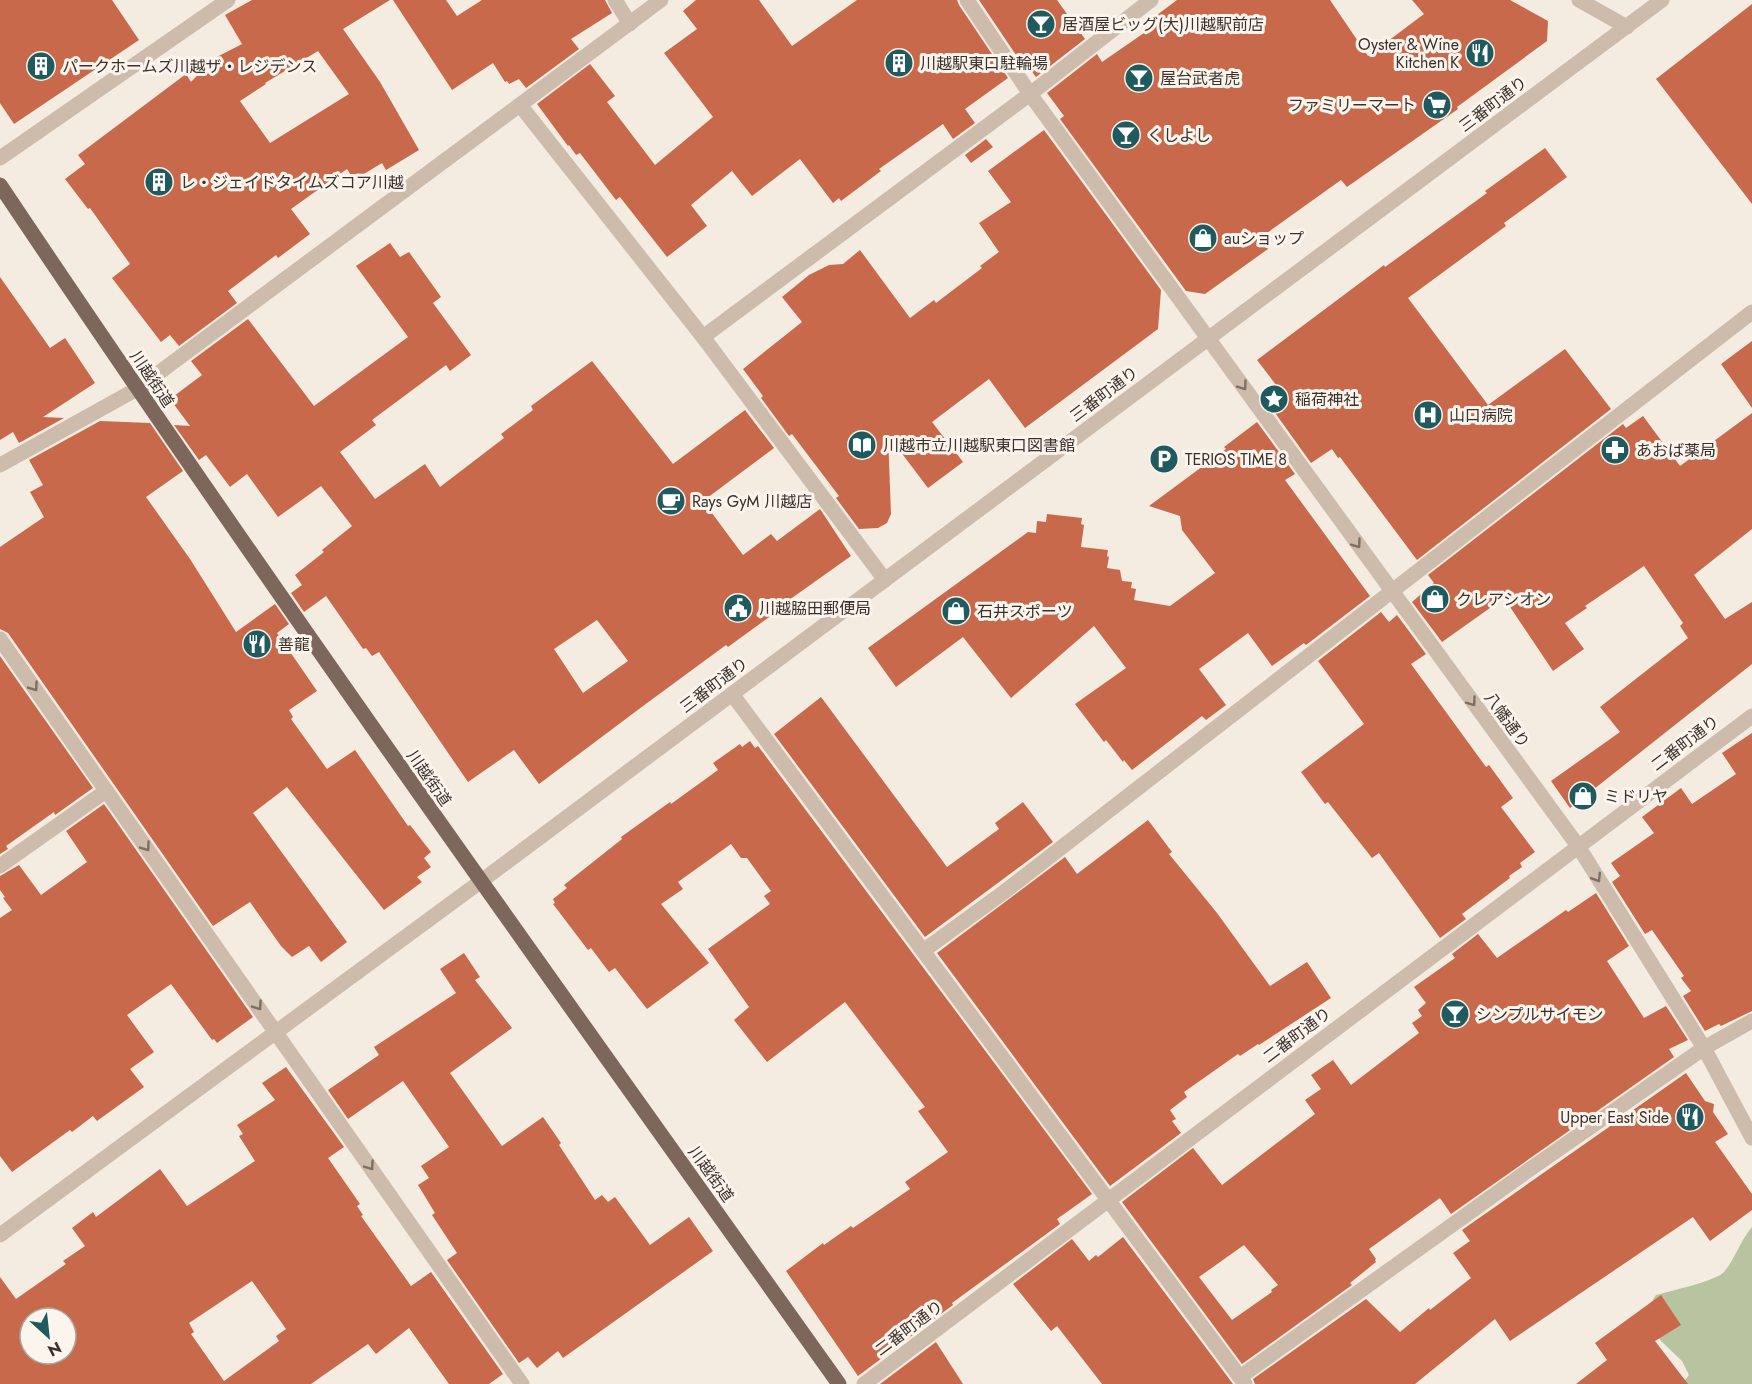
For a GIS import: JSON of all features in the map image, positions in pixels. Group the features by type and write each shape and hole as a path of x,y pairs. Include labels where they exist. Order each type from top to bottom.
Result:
{"main road":[{"name":"川越街道","path":"0,185 137,389 480,882 839,1384"}],"street":[{"path":"0,158 228,0"},
{"path":"615,0 630,24"},
{"path":"0,465 137,389 662,0"},
{"name":"八幡通り","path":"967,0 1030,94 1578,846 1704,1048 1752,1138"},
{"path":"703,337 1030,94 1151,0"},
{"path":"1579,0 1628,27"},
{"name":"三番町通り","path":"0,1235 480,882 1662,0"},
{"path":"520,105 703,337 885,580"},
{"path":"923,951 1012,885 1752,312"},
{"path":"0,639 522,1384"},
{"path":"732,694 1243,1381 1526,1172 1704,1048 1752,1021"},
{"name":"二番町通り","path":"864,1384 1752,716"},
{"path":"0,866 106,790"}],"green space":[{"path":"1752,1227 1752,1384 1682,1384 1689,1375 1682,1361 1661,1341 1644,1314 1656,1295 1703,1282 1724,1272"}],"building":[{"name":"パークホームズ川越ザ・レジデンス","path":"0,0 112,0 139,40 14,124 0,103"},
{"path":"252,0 390,0 343,29 380,82 419,150 386,170 382,163 354,180 347,169 291,209 310,234 278,258 276,255 228,291 237,303 179,346 170,335 161,342 112,278 130,264 90,208 88,209 65,179 85,164 78,155 186,74 191,82 213,59 242,44 225,15","holes":["318,51 349,94 270,143 240,101"]},
{"path":"393,0 446,0 457,16 482,0 605,0 612,13 571,39 579,49 526,88 519,79 509,84 505,82 493,63 452,90"},
{"path":"696,0 759,0 792,46 857,0 957,0 1008,78 965,109 975,123 953,139 943,124 879,169 881,171 841,201 839,198 833,203 800,159 752,196 732,171 691,205 707,226 667,257 620,197 616,200 580,153 576,155 568,146 537,104 590,64 615,96 607,102 655,165 713,117 664,53 697,29 683,11"},
{"path":"979,0 1057,0 1085,39 1036,77 1027,65 1024,67"},
{"path":"1177,0 1330,0 1368,56 1424,14 1412,0 1510,0 1548,21 1547,41 1457,107 1458,109 1347,187 1341,180 1260,238 1268,249 1205,294 1186,291 1060,119 1064,116 1047,93 1097,54 1102,62 1157,24 1153,18"},
{"path":"1752,4 1752,204 1656,79"},
{"path":"1044,130 1161,290 1158,329 1025,428 989,379 932,422 963,462 928,488 888,435 891,514 887,523 878,528 859,529 836,498 839,496 792,434 789,436 743,369 802,322 782,297 809,275 829,265 843,264 860,250 910,318 934,300 936,303 982,268 980,266 999,252 979,223 1011,202 988,171"},
{"path":"986,139 993,147 971,163 965,155"},
{"name":"山口病院","path":"1545,148 1567,177 1504,223 1506,226 1408,298 1488,405 1565,349 1611,409 1417,560 1332,449 1311,463 1273,410 1276,408 1269,398 1280,390 1257,360 1384,265 1385,267 1487,193 1485,191"},
{"path":"390,243 400,257 409,252 441,297 433,303 471,355 450,371 446,365 372,420 376,425 340,452 375,499 425,464 440,487 504,438 501,434 533,410 531,406 592,361 673,464 745,410 774,448 703,501 743,555 771,534 777,541 820,509 851,556 728,647 726,645 539,784 514,750 468,782 379,652 372,656 366,648 363,649 326,596 304,612 291,593 302,585 295,575 352,526 321,486 278,517 247,474 230,487 206,455 199,460 174,425 190,426 170,399 202,375 191,361 248,319 314,406 408,337 356,266","holes":["597,620 628,661 583,693 554,649"]},
{"path":"0,277 50,348 65,338 95,383 43,417 64,418 19,443 13,432 0,440"},
{"path":"1752,341 1752,408 1721,364"},
{"path":"1752,413 1752,529 1694,575 1725,619 1752,602 1752,664 1570,808 1551,781 1620,732 1600,707 1688,638 1680,626 1683,623 1644,566 1585,606 1587,608 1565,623 1584,649 1553,671 1504,598 1442,642 1412,602 1434,583 1428,575 1623,424 1626,428 1643,416 1680,466"},
{"path":"100,421 150,423 183,471 146,497 190,559 236,632 275,604 289,624 277,633 317,691 289,710 293,717 291,719 327,769 355,750 408,826 410,825 431,852 424,858 431,867 417,877 422,882 384,910 287,787 253,813 347,942 321,962 309,946 292,957 281,946 250,902 213,926 8,633 0,629 0,547 44,517 30,492 43,485 29,460"},
{"path":"1257,422 1295,474 1285,480 1370,596 1306,645 1304,643 1272,666 1248,633 1199,669 1226,705 1206,720 1202,716 1132,770 1106,740 1104,742 1075,704 1126,668 1094,626 1011,698 963,637 896,687 868,648 1028,532 1036,533 1037,521 1046,522 1047,514 1082,518 1081,524 1084,525 1081,547 1108,550 1107,568 1120,570 1122,581 1132,582 1131,588 1136,589 1134,600 1170,606 1215,573 1182,530 1180,516 1149,506 1226,449 1224,447"},
{"path":"1381,612 1389,622 1397,615 1426,654 1411,664 1486,767 1489,765 1513,798 1501,807 1535,852 1520,863 1522,867 1509,876 1510,878 1462,914 1466,919 1440,938 1379,853 1372,858 1328,802 1325,804 1301,772 1364,724 1318,661"},
{"path":"0,656 93,788 6,846 8,849 0,854"},
{"path":"821,697 947,867 999,829 995,823 1023,802 1053,842 925,937 774,734"},
{"path":"1752,733 1752,1011 1705,1031 1683,996 1691,991 1681,978 1684,976 1652,930 1645,934 1612,882 1620,876 1611,863 1654,833 1642,817 1681,788 1692,804 1736,774 1722,753"},
{"path":"750,741 755,748 758,746 1092,1194 1057,1219 1060,1224 952,1303 953,1305 858,1376 786,1271 823,1243 824,1245 851,1226 853,1228 910,1189 905,1182 948,1152 918,1111 925,1107 845,1002 767,1062 734,1020 749,1007 708,949 770,904 764,896 771,891 747,858 741,858 731,844 678,882 683,889 661,904 709,963 647,1009 615,968 609,972 591,948 588,950 553,904 555,903 553,899 567,888 564,885 622,839 621,837 718,770 713,763 740,744 742,747"},
{"path":"104,804 253,1017 217,1043 214,1039 212,1040 171,984 127,1015 154,1052 130,1069 144,1087 97,1121 93,1116 72,1132 70,1130 12,1172 0,1156 0,918 12,910 0,890 0,876 19,865 41,895 87,862 66,831"},
{"path":"1148,820 1172,852 1169,854 1217,913 1270,986 1307,962 1331,998 1259,1045 1240,1056 1238,1054 1184,1092 1187,1097 1170,1110 1176,1119 1172,1121 1181,1133 1110,1186 937,953 1065,857 1077,874"},
{"path":"1596,893 1629,946 1607,961 1644,1018 1666,1006 1688,1040 1669,1049 1674,1057 1451,1214 1440,1198 1369,1249 1376,1262 1350,1283 1352,1285 1242,1364 1122,1202 1193,1148 1222,1185 1315,1114 1305,1100 1321,1089 1311,1075 1333,1060 1351,1085 1419,1033 1412,1023 1422,1016 1418,1010 1426,1003 1414,987 1455,958 1452,954 1478,934 1497,958 1566,910 1568,912","holes":["1244,1245 1278,1285 1271,1290 1272,1292 1232,1320 1199,1277"]},
{"path":"464,953 480,977 475,980 512,1028 450,1073 502,1146 543,1117 595,1200 602,1195 608,1202 615,1197 650,1245 689,1217 713,1251 563,1358 558,1351 537,1368 528,1357 519,1363 447,1260 457,1253 432,1215 435,1213 418,1185 429,1178 421,1166 449,1147 403,1081 348,1119 328,1090 379,1055 374,1047 456,993 440,969"},
{"path":"286,1067 344,1147 328,1158 360,1204 357,1206 363,1215 361,1216 411,1286 431,1272 503,1374 489,1384 449,1384 409,1328 376,1354 368,1344 311,1384 0,1384 0,1277 16,1299 66,1264 63,1261 85,1246 72,1228 93,1212 96,1217 160,1169 187,1206 255,1161 239,1136 243,1134 237,1125 275,1100 262,1083","holes":["252,1281 286,1329 276,1336 279,1341 224,1381 191,1334 194,1332 189,1323"]},
{"path":"1686,1073 1705,1101 1714,1104 1713,1112 1728,1134 1715,1142 1752,1194 1752,1210 1710,1241 1693,1217 1510,1341 1495,1319 1415,1384 1255,1384 1253,1379 1366,1299 1400,1332 1471,1278 1453,1253 1470,1241 1462,1230"},
{"path":"1123,1237 1233,1384 1102,1384 1057,1326 1051,1331 1013,1284 1072,1239 1089,1261 1096,1255 1098,1257"},
{"path":"1661,1295 1681,1325 1655,1341 1688,1384 1576,1384 1607,1360 1595,1343"},
{"path":"936,1342 963,1384 880,1384"}],"place":[{"name":"居酒屋ビッグ(大)川越駅前店","path":"1041,24"},
{"name":"Oyster & Wine Kitchen K","path":"1480,53"},
{"name":"川越駅東口駐輪場","path":"899,63"},
{"name":"パークホームズ川越ザ・レジデンス","path":"41,66"},
{"name":"屋台武者虎","path":"1139,78"},
{"name":"ファミリーマート","path":"1437,105"},
{"name":"くしよし","path":"1126,135"},
{"name":"レ・ジェイドタイムズコア川越","path":"159,182"},
{"name":"auショップ","path":"1203,238"},
{"name":"稲荷神社","path":"1274,399"},
{"name":"山口病院","path":"1428,415"},
{"name":"川越市立川越駅東口図書館","path":"862,445"},
{"name":"あおば薬局","path":"1615,450"},
{"name":"TERIOS TIME 8","path":"1164,459"},
{"name":"Rays GyM 川越店","path":"671,501"},
{"name":"クレアシオン","path":"1435,599"},
{"name":"川越脇田郵便局","path":"738,608"},
{"name":"石井スポーツ","path":"956,611"},
{"name":"善龍","path":"257,644"},
{"name":"ミドリヤ","path":"1583,796"},
{"name":"シンプルサイモン","path":"1455,1014"},
{"name":"Upper East Side","path":"1690,1117"}]}
